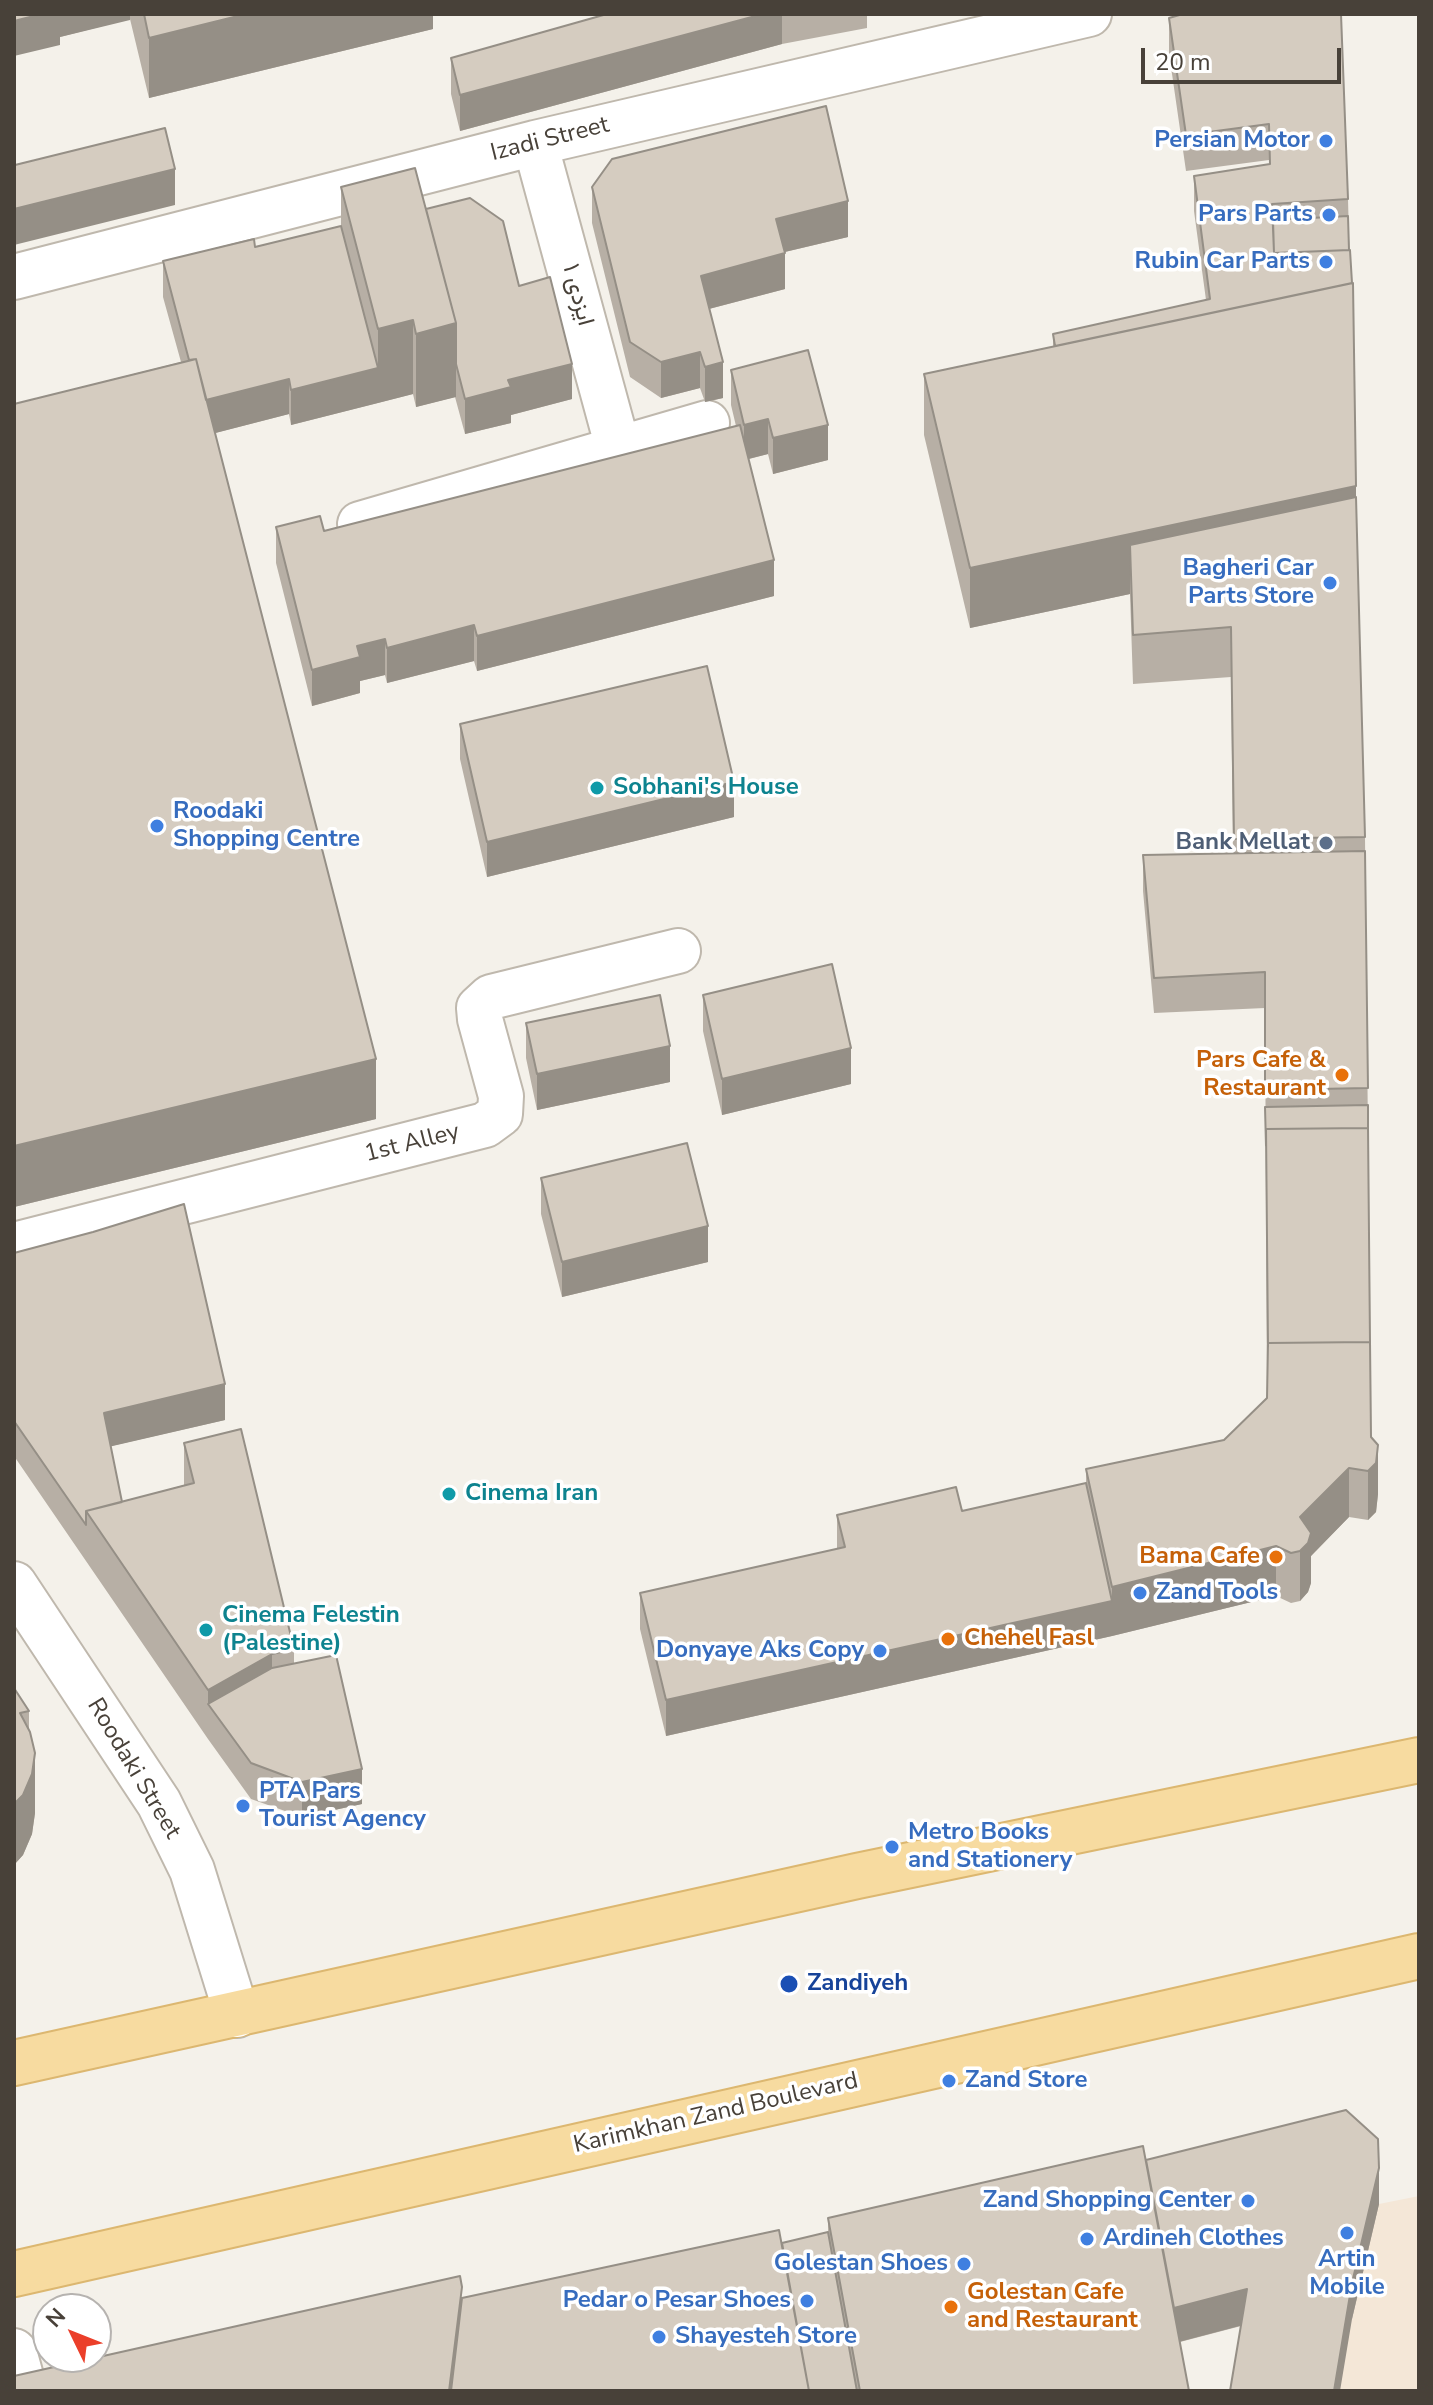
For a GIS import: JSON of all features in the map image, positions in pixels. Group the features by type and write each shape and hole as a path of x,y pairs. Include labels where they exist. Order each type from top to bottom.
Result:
{"main road":[{"path":"14,2063 857,1876 1419,1760"},
{"name":"Karimkhan Zand Boulevard","path":"14,2274 1419,1956"}],"street":[{"name":"Izadi Street","path":"14,277 535,143 1089,14"},
{"name":"ایزدی ۱","path":"535,143 618,448"},
{"path":"344,529 707,423"},
{"name":"1st Alley","path":"14,1245 485,1125 500,1114 501,1105 480,1019 479,1008 491,997 678,951"},
{"name":"Roodaki Street","path":"14,1584 159,1803 192,1870 237,2015"},
{"path":"14,2351 25,2391"}],"shaded area":[{"path":"1419,2196 1419,2391 1236,2391 1379,2204"}],"building":[{"path":"14,14 42,14 14,21"},
{"path":"144,14 246,14 149,38"},
{"path":"607,14 763,14 460,95 451,58"},
{"path":"1183,14 1341,14 1348,199 1272,204 1274,253 1350,250 1352,283 1055,346 1053,334 1210,299 1194,176 1270,164 1269,124 1186,135 1169,18"},
{"path":"826,106 848,201 776,219 785,253 701,276 723,362 705,367 700,352 661,362 630,342 592,187 612,159"},
{"path":"165,128 175,169 14,209 14,162 15,165"},
{"path":"415,168 456,323 416,334 413,320 378,329 341,187"},
{"path":"470,198 503,221 519,286 550,277 572,364 508,380 511,387 465,399 456,364 456,323 426,209"},
{"path":"1348,216 1349,250 1274,253 1273,220"},
{"path":"341,226 378,368 291,390 289,379 206,400 196,359 189,360 163,261 254,239 255,247"},
{"path":"1353,283 1356,486 970,568 924,374"},
{"path":"808,350 828,425 773,438 768,419 744,425 731,370"},
{"name":"Roodaki Shopping Centre","path":"196,359 376,1059 14,1146 14,404"},
{"path":"740,425 774,560 477,636 474,625 387,648 385,639 357,646 360,657 312,670 276,527 320,516 324,531"},
{"path":"1356,497 1365,837 1234,839 1231,627 1133,635 1130,545"},
{"path":"707,666 734,782 487,842 460,724"},
{"path":"1365,851 1368,1088 1265,1090 1265,972 1154,978 1143,855"},
{"path":"832,964 851,1048 722,1079 703,995"},
{"path":"660,995 670,1046 537,1074 526,1023"},
{"path":"1368,1105 1368,1128 1266,1129 1266,1146 1265,1107"},
{"path":"1368,1128 1370,1342 1268,1343 1268,1347 1266,1129"},
{"path":"687,1143 708,1226 562,1262 541,1178"},
{"path":"184,1204 225,1384 104,1413 122,1502 86,1511 86,1525 14,1421 14,1253"},
{"path":"1370,1342 1371,1437 1378,1445 1376,1463 1368,1471 1349,1468 1300,1517 1311,1533 1308,1543 1300,1551 1291,1553 1276,1546 1112,1587 1086,1469 1224,1440 1267,1398 1268,1343"},
{"name":"Cinema Felestin (Palestine)","path":"241,1429 294,1649 272,1654 208,1690 86,1511 194,1483 184,1443"},
{"path":"1086,1483 1112,1601 666,1700 640,1593 845,1547 837,1515 956,1487 962,1511"},
{"path":"336,1655 362,1769 302,1782 251,1763 208,1704 272,1668"},
{"path":"14,1688 29,1711 20,1713 30,1732 35,1753 32,1774 23,1795 14,1804"},
{"path":"1346,2110 1378,2139 1379,2168 1352,2283 1334,2391 1230,2391 1247,2289 1174,2308 1146,2160"},
{"path":"1143,2146 1189,2391 860,2391 828,2218"},
{"path":"779,2230 809,2391 451,2391 462,2298"},
{"path":"828,2232 857,2391 809,2391 782,2243"},
{"path":"460,2276 462,2287 449,2391 14,2391 14,2376 32,2372 112,2373 112,2354"}],"place":[{"name":"Persian Motor","path":"1326,141"},
{"name":"Pars Parts","path":"1329,215"},
{"name":"Rubin Car Parts","path":"1326,262"},
{"name":"Bagheri Car Parts Store","path":"1330,583"},
{"name":"Sobhani's House","path":"597,788"},
{"name":"Roodaki Shopping Centre","path":"157,826"},
{"name":"Bank Mellat","path":"1326,843"},
{"name":"Pars Cafe & Restaurant","path":"1342,1075"},
{"name":"Cinema Iran","path":"449,1494"},
{"name":"Bama Cafe","path":"1276,1557"},
{"name":"Zand Tools","path":"1140,1593"},
{"name":"Cinema Felestin (Palestine)","path":"206,1630"},
{"name":"Chehel Fasl","path":"948,1639"},
{"name":"Donyaye Aks Copy","path":"880,1651"},
{"name":"PTA Pars Tourist Agency","path":"243,1806"},
{"name":"Metro Books and Stationery","path":"892,1847"},
{"name":"Zandiyeh","path":"789,1984"},
{"name":"Zand Store","path":"949,2081"},
{"name":"Zand Shopping Center","path":"1248,2201"},
{"name":"Artin Mobile","path":"1347,2233"},
{"name":"Ardineh Clothes","path":"1087,2239"},
{"name":"Golestan Shoes","path":"964,2264"},
{"name":"Pedar o Pesar Shoes","path":"807,2301"},
{"name":"Golestan Cafe and Restaurant","path":"951,2307"},
{"name":"Shayesteh Store","path":"659,2337"}]}
